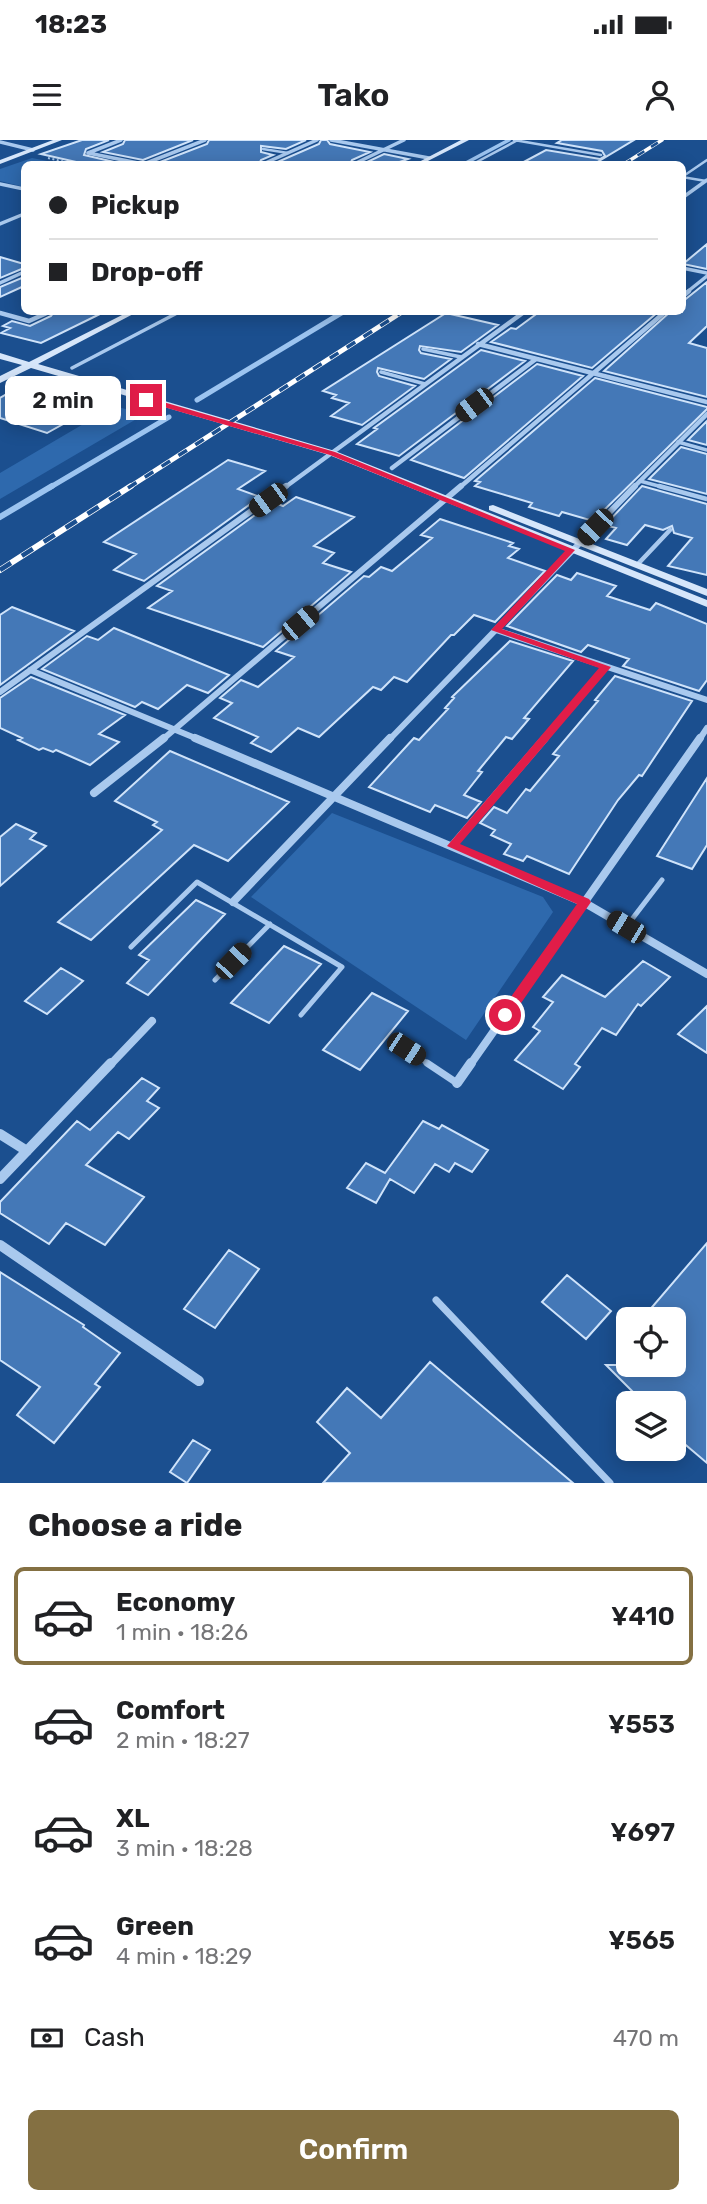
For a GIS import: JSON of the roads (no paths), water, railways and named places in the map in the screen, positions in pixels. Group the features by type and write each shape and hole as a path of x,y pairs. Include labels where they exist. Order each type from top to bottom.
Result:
{"street":[{"path":"0,162 59,140"},
{"path":"121,140 88,153 129,161"},
{"path":"152,161 205,140"},
{"path":"270,161 317,140"},
{"path":"331,140 429,158"},
{"path":"360,161 404,140"},
{"path":"424,161 466,140"},
{"path":"0,142 33,149"},
{"path":"686,195 706,182"},
{"path":"0,185 21,188"},
{"path":"0,224 21,215"},
{"path":"686,269 707,275"},
{"path":"0,282 21,273"},
{"path":"686,293 707,275"},
{"path":"0,313 29,321 42,315"},
{"path":"0,380 127,315"},
{"path":"0,692 520,315"},
{"path":"94,793 175,730 661,315"},
{"path":"478,344 707,402"},
{"path":"0,347 35,361 336,450 571,550 707,604"},
{"path":"0,356 72,368 392,468 449,496 580,542 707,593"},
{"path":"392,468 536,359"},
{"path":"233,902 333,795 707,414"},
{"path":"496,630 707,700"},
{"path":"452,846 606,667"},
{"path":"30,670 585,902 707,974"},
{"path":"457,1083 707,729"},
{"path":"0,1179 152,1021"},
{"path":"0,1134 27,1151"},
{"path":"0,1245 199,1381"}],"lane":[{"path":"478,161 516,140 601,155"},
{"path":"263,149 288,153"},
{"path":"686,174 707,160"},
{"path":"686,178 706,182"},
{"path":"72,368 173,315"},
{"path":"424,349 461,357"},
{"path":"381,372 425,384"},
{"path":"678,442 707,450"},
{"path":"640,481 707,499"},
{"path":"637,565 670,530"},
{"path":"626,927 662,880"},
{"path":"131,947 197,882 342,967 301,1016"},
{"path":"215,980 270,924"},
{"path":"406,1049 457,1083"},
{"path":"436,1300 610,1483"}],"waterway":[{"path":"470,161 509,140"},
{"path":"197,400 338,315"},
{"path":"49,488 169,417"},
{"path":"0,517 52,486"}],"railway":[{"path":"629,161 662,140"},
{"path":"128,488 397,315"},
{"path":"0,570 131,486"}]}
